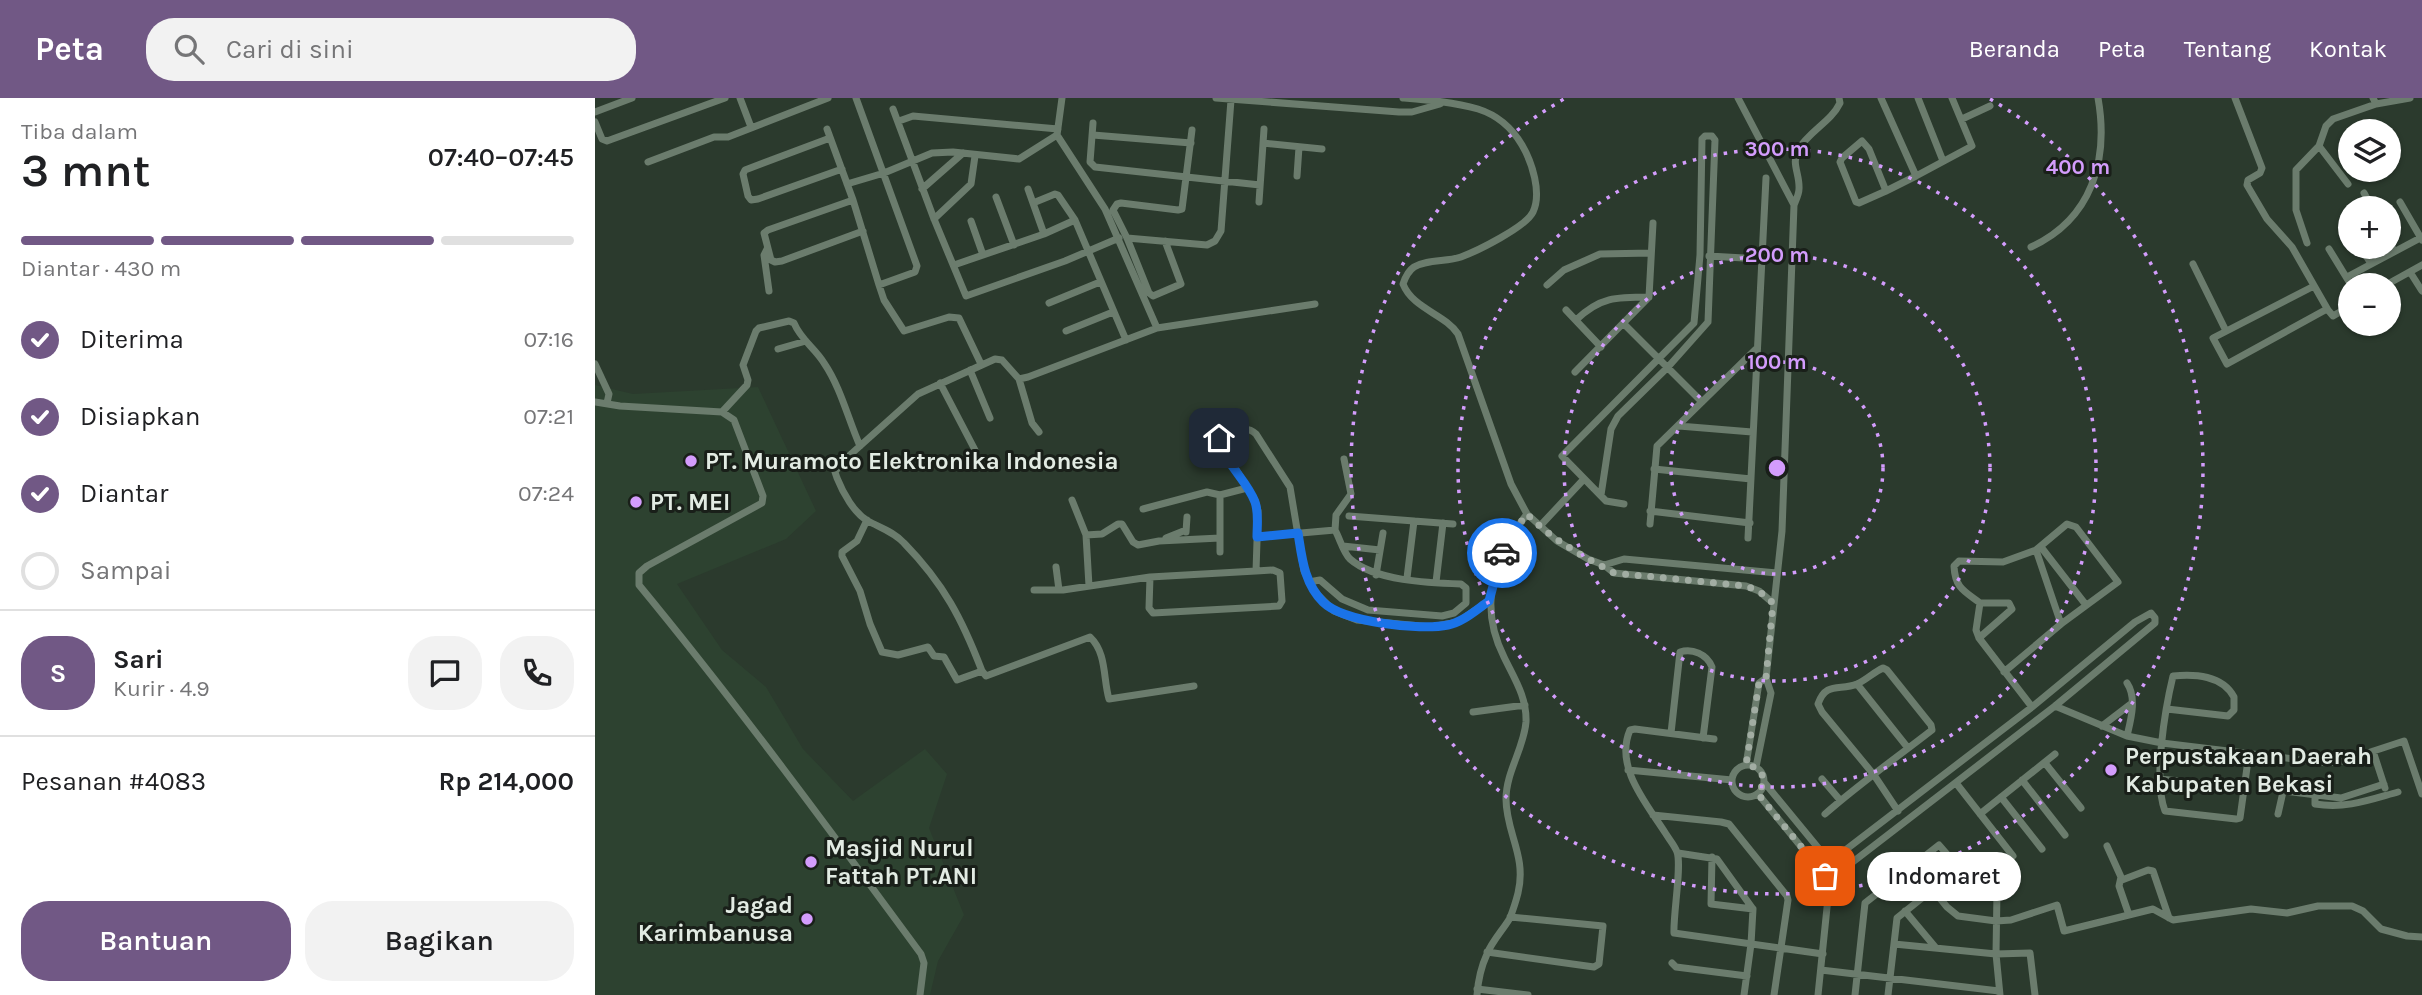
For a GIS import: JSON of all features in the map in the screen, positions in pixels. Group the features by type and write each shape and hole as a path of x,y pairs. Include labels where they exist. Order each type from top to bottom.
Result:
{"street":[{"path":"595,112 632,98"},
{"path":"595,122 602,139 607,141 725,98"},
{"path":"740,98 751,127"},
{"path":"648,162 714,137 729,136 810,102 828,98"},
{"path":"856,98 917,269 911,274 879,285"},
{"path":"1062,98 1057,132 1123,238 1149,293 1153,296 1181,284 1165,241"},
{"path":"1216,98 1399,112 1412,112 1448,102"},
{"path":"1403,98 1448,102 1494,115 1520,142 1532,168 1535,185 1533,214 1507,234 1460,257 1416,265 1403,285 1411,296 1458,334 1511,484 1527,514 1574,552 1604,565 1614,573 1746,586 1759,591 1773,603"},
{"path":"1738,98 1794,205"},
{"path":"1756,766 1771,693 1766,678 1782,531 1794,205 1799,187 1794,160 1803,143 1835,112 1840,103 1839,98"},
{"path":"1881,98 1916,176"},
{"path":"1918,98 1944,161"},
{"path":"1886,191 1864,141 1860,141 1840,162 1856,202 1860,203 1886,191 1916,176 1972,146 1952,98"},
{"path":"2031,247 2067,225 2088,192 2101,148 2102,127 2098,98"},
{"path":"2235,98 2262,168 2260,173 2248,180 2247,185 2267,219 2292,247 2327,309 2333,316 2338,313"},
{"path":"2307,243 2295,210 2295,173 2319,146 2326,126 2333,118 2375,101 2410,98"},
{"path":"893,109 934,219 965,293 969,296 1123,238 1207,245 1215,241 1221,231 1231,100"},
{"path":"1962,119 1990,106"},
{"path":"899,121 913,116 1057,132"},
{"path":"1093,123 1090,162 1095,167 1260,185"},
{"path":"827,129 853,200 884,300 904,331 949,317 959,318 981,364"},
{"path":"1259,202 1264,129"},
{"path":"1157,328 1113,210 1121,203 1181,210 1192,130"},
{"path":"847,184 884,173 932,153 963,153 1019,159 1057,132"},
{"path":"1093,135 1191,143"},
{"path":"1601,495 1611,429 1618,416 1668,367 1708,322 1714,140 1707,136 1702,139 1700,255 1694,323 1562,456 1584,479 1608,502 1624,504"},
{"path":"830,138 745,170 743,174 748,196 751,200 758,199 842,169"},
{"path":"1263,143 1322,149"},
{"path":"2319,146 2347,184"},
{"path":"1297,176 1299,147"},
{"path":"922,189 963,153"},
{"path":"934,219 971,184 975,156"},
{"path":"1748,538 1766,178"},
{"path":"1028,189 1044,234"},
{"path":"1033,203 1058,195 1075,220 1126,340"},
{"path":"996,197 1014,245"},
{"path":"853,200 768,230 764,233 767,248 771,260 775,262 863,232"},
{"path":"2401,204 2422,238 2401,248"},
{"path":"954,265 1044,234 1075,220"},
{"path":"971,221 983,255"},
{"path":"1575,372 1649,297 1653,223"},
{"path":"767,248 764,255 769,291"},
{"path":"2329,249 2344,273"},
{"path":"1547,285 1565,270 1600,254 1651,253"},
{"path":"1700,255 1761,259"},
{"path":"2368,259 2371,264"},
{"path":"2354,273 2380,259"},
{"path":"2193,264 2226,331"},
{"path":"2401,277 2422,265"},
{"path":"2410,272 2422,291"},
{"path":"1049,303 1100,282"},
{"path":"2314,286 2213,338 2227,364 2327,309"},
{"path":"1576,320 1592,306 1608,299 1649,297"},
{"path":"1019,379 1157,328 1315,304"},
{"path":"1566,310 1601,347"},
{"path":"1066,331 1113,312"},
{"path":"722,412 747,385 743,365 753,335 759,328 792,322 799,336 829,371 860,446"},
{"path":"1624,324 1702,402"},
{"path":"778,349 806,341"},
{"path":"1650,524 1657,446 1756,349"},
{"path":"1039,432 1032,424 1019,379 1000,359 995,359 915,396 841,463 835,472 849,500 867,520 893,533 903,542 949,597 965,627 984,675 989,676 1090,637 1103,659 1109,699 1194,686"},
{"path":"595,364 614,405"},
{"path":"970,370 990,418"},
{"path":"940,383 975,450"},
{"path":"595,402 722,412 734,420 763,496 762,503 647,566 639,573 639,585 699,657 798,786 921,954 924,963 920,995"},
{"path":"1596,421 1611,429"},
{"path":"1679,426 1752,432"},
{"path":"1256,571 1258,511 1219,442 1221,436 1244,428 1251,429 1256,434 1290,487 1304,571 1322,602 1334,611 1357,620 1447,625 1458,622 1489,601"},
{"path":"1309,582 1320,580 1342,599 1368,610 1442,615 1454,613 1466,603 1465,588 1461,584 1376,575 1350,559 1335,530 1336,514 1351,494 1344,459"},
{"path":"1654,469 1751,479"},
{"path":"1540,526 1584,479"},
{"path":"1143,509 1196,494 1207,492 1220,495 1247,488"},
{"path":"1220,495 1220,552"},
{"path":"1072,500 1086,535 1089,586"},
{"path":"1650,511 1750,523"},
{"path":"1527,514 1510,536 1499,561 1489,601 1494,633 1524,697 1525,705 1523,738 1506,798 1509,824 1520,857 1521,873 1510,917 1487,952 1477,992 1528,995"},
{"path":"1349,516 1453,524"},
{"path":"1186,540 1187,517"},
{"path":"867,520 857,541 842,552 842,556 860,591 870,624 883,652 898,655 927,647 934,656 944,657 957,680 982,671"},
{"path":"1407,578 1414,521"},
{"path":"1436,582 1443,523"},
{"path":"1086,535 1103,534 1122,524 1133,542 1138,545 1159,541 1220,538"},
{"path":"1979,638 2013,609 2009,603 1980,603 1955,580 1955,564 1959,561 2003,562 2039,549 2067,524 2076,527 2118,582 2061,624 2004,672"},
{"path":"1159,541 1187,530"},
{"path":"1257,537 1335,530"},
{"path":"1376,575 1383,533"},
{"path":"1343,546 1380,550"},
{"path":"2039,549 2086,605"},
{"path":"2039,549 2061,624"},
{"path":"1604,565 1624,559 1777,573"},
{"path":"1056,567 1059,590"},
{"path":"1034,590 1059,590 1150,577 1273,570 1280,573 1282,601 1279,606 1153,613 1149,608 1150,577"},
{"path":"1746,586 1748,570"},
{"path":"1980,603 1976,630 1979,638 2032,707"},
{"path":"1818,995 1822,970 1829,878 1832,859 1898,811 2145,615 2151,613 2155,623 2055,706 1878,845 1829,878"},
{"path":"1671,733 1682,650 1697,652 1707,659 1712,667 1703,737"},
{"path":"1825,814 1840,800 1874,775 1932,728 1895,679 1882,668 1857,684 1823,692 1819,707 1874,775 1898,811"},
{"path":"2167,709 2228,716 2234,710 2234,697 2213,678 2173,675 2167,709 2162,743 2160,779 2164,810 2240,818 2249,753"},
{"path":"1746,765 1759,683 1766,678"},
{"path":"2127,683 2132,703 2127,736"},
{"path":"1857,684 1908,748"},
{"path":"2102,726 2132,703"},
{"path":"1473,712 1525,705"},
{"path":"2055,706 2127,736 2162,743 2336,762 2405,741 2422,793"},
{"path":"1714,739 1630,730 1626,754 1628,770 1678,852 1674,933 1823,954"},
{"path":"2372,751 2388,795"},
{"path":"1980,814 2055,754"},
{"path":"1966,758 1975,768"},
{"path":"2045,762 2081,808"},
{"path":"1758,794 1744,796 1733,787 1734,773 1739,767 1756,766 1761,770 1764,782 1825,855 1832,859"},
{"path":"1628,770 1732,780"},
{"path":"1822,779 1840,800"},
{"path":"2160,779 2244,788"},
{"path":"2022,780 2065,835"},
{"path":"1758,794 1764,782"},
{"path":"1956,783 2013,856"},
{"path":"2278,814 2284,787 2344,797 2384,784"},
{"path":"2315,794 2315,804 2347,806 2398,792"},
{"path":"1758,794 1829,878"},
{"path":"2001,797 2042,849"},
{"path":"1653,815 1721,821 1732,827 1788,898 1774,995"},
{"path":"1868,834 1878,845"},
{"path":"1822,970 1857,973 1889,976 1999,993 1996,954 1997,890 1973,884 1942,845 1937,845 1865,903 1857,973 1855,995"},
{"path":"2107,846 2122,880"},
{"path":"1678,852 1712,858 1722,864 1753,909 1744,995"},
{"path":"1712,858 1710,904 1753,909"},
{"path":"1912,864 1953,914 1964,918 1996,921 2026,917 2057,905 2064,931 2153,909 2173,920 2251,909 2287,913 2318,906 2352,906 2363,911 2375,925 2388,932 2422,937"},
{"path":"2129,915 2119,886 2122,880 2148,870 2153,871 2169,919"},
{"path":"1888,995 1896,922 1905,911 1932,890"},
{"path":"1905,911 1935,948"},
{"path":"1487,952 1594,967 1599,963 1603,926 1510,917"},
{"path":"1894,944 1996,954 2031,954 2035,995"},
{"path":"1672,963 1676,967 1747,976"}],"shaded area":[{"path":"595,385 633,394 758,387 816,511 786,539 677,584 722,650 766,687 803,749 853,801 925,749 947,774 929,828 964,915 938,961 930,995 595,995"}],"way so far":[{"path":"1502,553 1510,536 1527,514 1557,541 1614,573 1746,586 1759,591 1773,603 1766,678 1759,683 1746,765 1756,766 1761,770 1764,782 1758,794 1825,876"}],"place":[{"name":"PT. Muramoto Elektronika Indonesia","path":"691,461"},
{"name":"PT. MEI","path":"636,502"},
{"name":"Perpustakaan Daerah Kabupaten Bekasi","path":"2111,770"},
{"name":"Masjid Nurul Fattah PT.ANI","path":"811,862"},
{"name":"Indomaret","path":"1825,876"},
{"name":"Jagad Karimbanusa","path":"807,919"}],"route":[{"path":"1219,438 1228,458 1255,500 1258,511 1257,537 1298,533 1304,571 1322,602 1334,611 1357,620 1375,622 1431,626 1458,622 1489,601 1502,553"}]}
